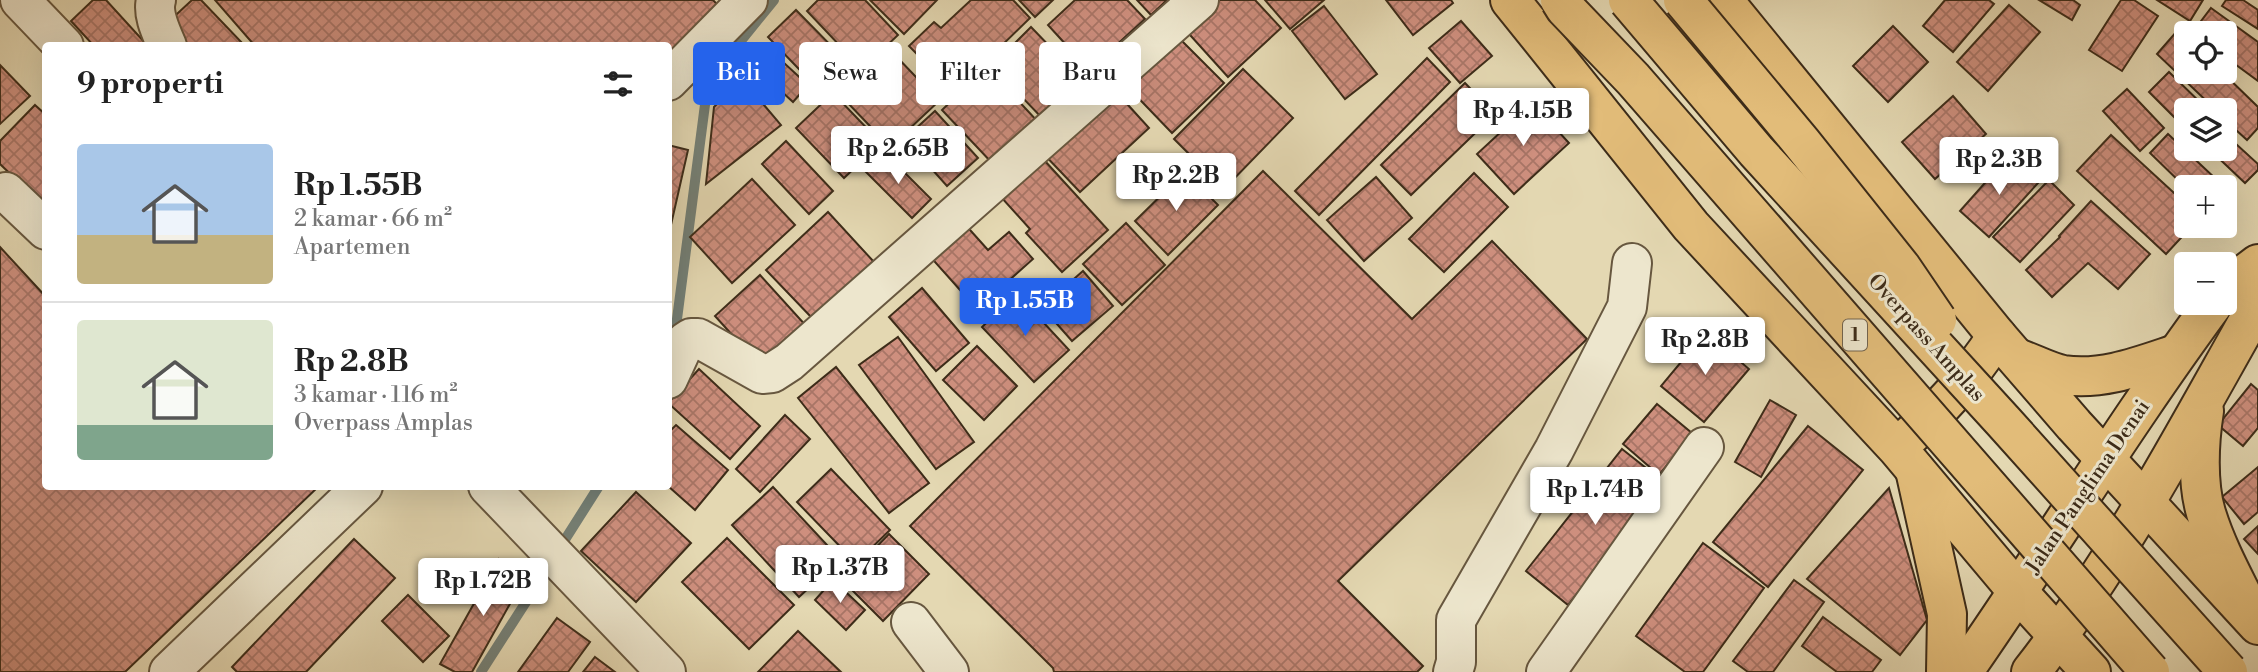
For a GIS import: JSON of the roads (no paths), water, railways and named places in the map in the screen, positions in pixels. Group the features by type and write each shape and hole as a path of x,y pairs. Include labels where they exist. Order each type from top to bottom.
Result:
{"main road":[{"path":"1510,0 1691,226 1906,459 2018,592 2091,672"},
{"name":"Overpass Amplas","path":"1628,0 1756,151 2228,672"},
{"path":"1683,0 1901,267 2003,421"},
{"path":"1723,0 2007,347 2256,623"},
{"name":"1","path":"1561,3 1633,79 2150,672"},
{"path":"2237,280 2258,264"},
{"path":"2031,672 2058,638 2147,502 2258,304"},
{"name":"Jalan Panglima Denai","path":"1963,672 2176,354 2205,315"},
{"path":"1946,672 1947,614 1906,459 1941,409 1976,369 2007,347"},
{"path":"2007,347 2062,375 2084,376 2127,370 2176,354"},
{"path":"2208,392 2199,453 2206,512 2223,557 2256,623"}],"street":[{"path":"20,0 60,42"},
{"path":"156,0 154,4 165,42"},
{"path":"672,77 748,0"},
{"path":"672,370 685,342 691,338 698,338 762,374 772,373 789,362 1199,0"},
{"path":"6,192 42,226"},
{"path":"1453,672 1456,662 1456,620 1554,450 1627,307 1632,263"},
{"path":"1546,672 1704,447"},
{"path":"169,672 359,490"},
{"path":"492,490 666,672"},
{"path":"911,622 950,672"}],"waterway":[{"path":"672,332 677,319 706,97 727,58 774,0"},
{"path":"559,549 596,490"},
{"path":"481,672 551,563"}]}
